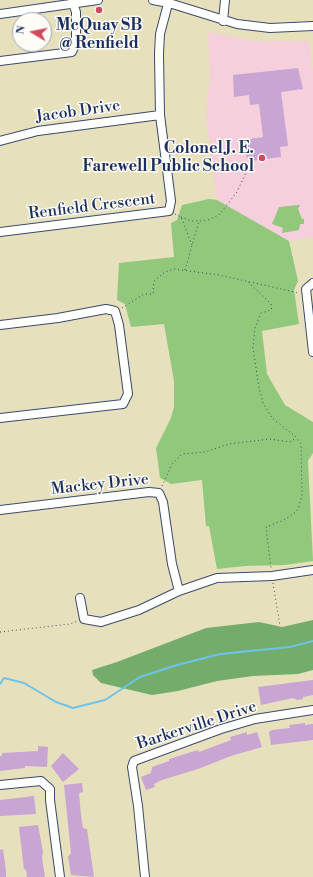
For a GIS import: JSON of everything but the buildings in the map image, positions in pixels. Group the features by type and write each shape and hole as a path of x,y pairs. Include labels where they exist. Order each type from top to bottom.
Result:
{"street":[{"path":"0,14 72,1 98,0"},
{"path":"153,0 169,1 223,21 270,28 313,26"},
{"path":"223,21 225,0"},
{"path":"0,61 72,52 76,43 76,12 72,1"},
{"name":"Renfield Crescent","path":"0,232 169,211 171,201 160,115 160,34 169,1"},
{"name":"Jacob Drive","path":"0,140 38,131 160,115"},
{"path":"313,283 306,289 313,352"},
{"path":"0,325 58,318 106,309 116,311 128,394 123,404 0,418"},
{"name":"Mackey Drive","path":"0,510 149,492 159,494 163,502 172,564 179,591"},
{"path":"80,598 84,619 101,622 139,610 179,591 217,578 272,576 313,570"},
{"name":"Barkerville Drive","path":"145,877 138,806 132,767 134,761 221,729 255,719 313,710"},
{"path":"0,785 41,781 50,789 50,800 60,877"}],"path":[{"path":"169,211 192,221 208,220 219,214 237,192 251,162"},
{"path":"181,217 192,246"},
{"path":"185,270 200,221"},
{"path":"116,311 144,294 153,294 154,281 165,272 174,269 248,282 307,295"},
{"path":"248,282 271,304 272,307 272,310 262,313 255,328 253,348 258,388 263,402 272,418 296,437 301,444 302,496 296,512 284,520 266,527 280,626"},
{"path":"159,494 172,464 182,454 205,452 229,444 270,439 290,442 296,437"},
{"path":"0,632 70,624 84,619"}],"shaded area":[{"name":"Colonel J. E. Farewell Public School","path":"208,32 255,41 309,41 313,74 313,237 289,241 217,200 206,116 210,75"}],"green space":[{"path":"209,199 217,200 289,241 298,281 294,290 299,324 262,331 267,374 285,405 313,422 313,453 308,461 313,561 285,565 245,566 217,569 209,526 206,526 202,480 171,484 160,478 156,448 171,418 174,407 174,381 164,324 131,327 125,304 117,300 119,263 174,257 171,223 177,220 182,205"},
{"path":"300,205 298,209 302,219 304,219 304,224 300,224 299,230 282,233 283,228 272,224 279,207"},
{"path":"313,620 313,670 298,674 253,676 217,681 178,691 152,695 101,683 93,675 92,670 206,628 259,622 282,627"}],"waterway":[{"path":"0,684 4,678 24,683 56,702 73,708 105,700 140,677 177,665 220,654 290,647 313,641"}],"place":[{"name":"McQuay SB @ Renfield","path":"99,10"},
{"name":"Colonel J. E. Farewell Public School","path":"262,158"}]}
